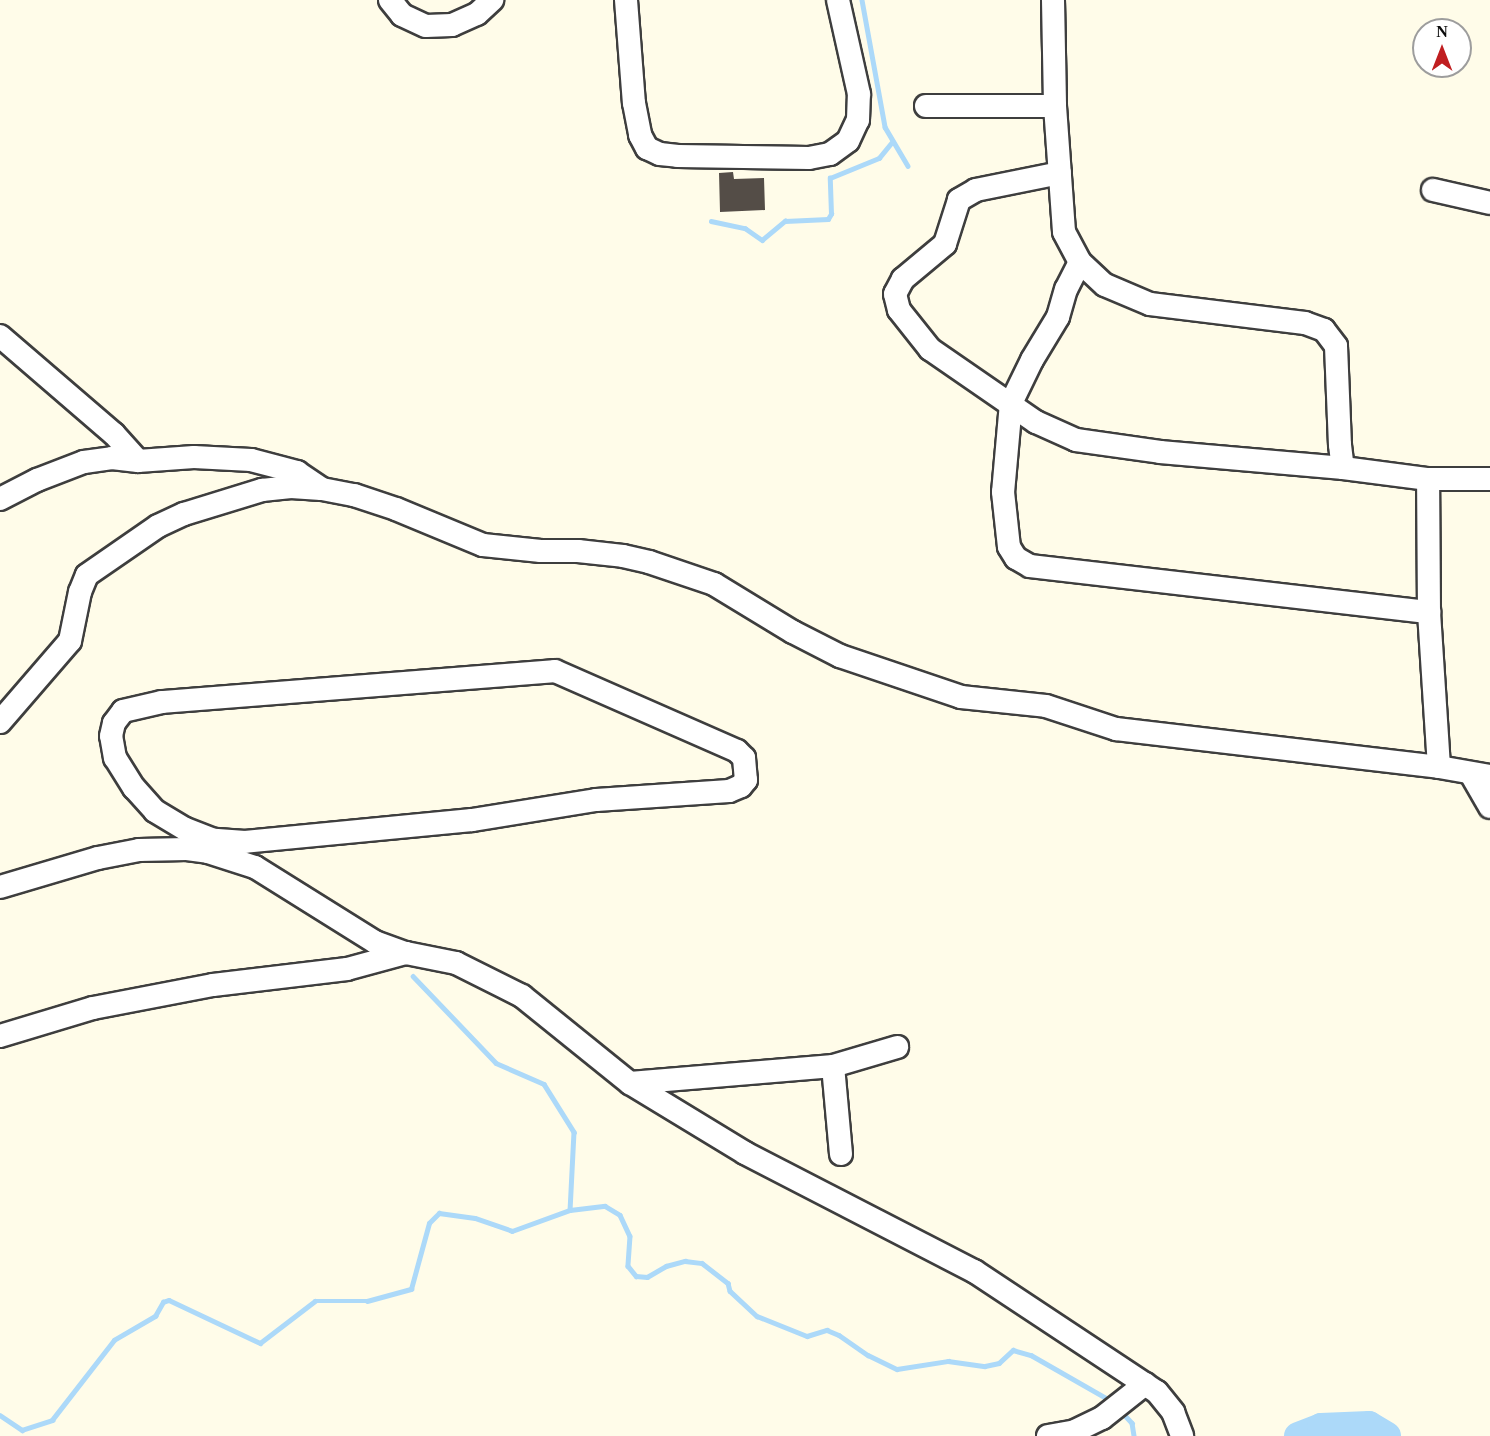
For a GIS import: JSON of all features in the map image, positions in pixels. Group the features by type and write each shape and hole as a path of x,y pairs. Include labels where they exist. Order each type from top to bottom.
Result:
{"street":[{"path":"390,0 402,15 426,26 452,25 477,14 492,0"},
{"path":"626,0 634,103 639,135 647,148 660,154 678,156 808,158 830,154 848,141 858,120 859,94 838,0"},
{"path":"1053,0 1055,106 1064,232 1080,262 1105,285 1150,304 1305,323 1324,330 1336,346 1343,468"},
{"path":"926,106 1055,106"},
{"path":"1060,173 976,190 959,200 945,244 903,279 895,294 899,310 930,349 1036,422 1076,440 1160,452 1343,468 1428,479 1490,479"},
{"path":"1433,190 1490,203"},
{"path":"1080,262 1066,288 1058,317 1032,360 1011,403 1003,492 1009,547 1016,558 1030,567 1429,612"},
{"path":"0,336 114,434 138,460"},
{"path":"0,499 37,480 84,462 112,458 138,460 194,457 251,460 297,471 322,489"},
{"path":"1428,479 1429,612 1439,767"},
{"path":"0,722 70,641 80,592 87,574 158,526 219,502 261,490 291,487 322,489 354,495 396,509 483,545 623,556 694,576 734,594 793,632 840,656 960,697 1046,706 1116,729 1439,767 1481,775 1490,807"},
{"path":"0,887 98,858 140,850 188,849 211,846 245,842 472,820 596,800 729,792 741,786 746,780 747,768 744,758 737,751 555,671 172,701 123,711 114,723 111,736 115,758 134,788 155,811 211,846 255,867 375,942 406,953 456,963 522,996 630,1083 745,1153 878,1223 948,1255 1137,1391 1157,1392 1173,1412 1182,1436"},
{"path":"0,1036 93,1008 139,998 213,985 347,969 406,953"},
{"path":"630,1083 832,1066 897,1047"},
{"path":"832,1066 841,1154"},
{"path":"1048,1436 1075,1431 1102,1418 1137,1391"}],"building":[{"path":"733,172 734,179 764,178 765,210 720,212 719,173"}],"waterway":[{"path":"862,0 885,127 908,166"},
{"path":"711,221 745,228 762,240 785,221 828,219 831,214 830,178 879,158 892,142"},
{"path":"413,976 496,1063 544,1084 574,1132 570,1210"},
{"path":"0,1415 22,1430 52,1420 114,1340 155,1316 163,1302 169,1300 260,1343 315,1301 367,1301 411,1289 429,1223 439,1213 475,1218 512,1231 570,1210 605,1206 620,1215 630,1236 628,1266 636,1276 647,1277 666,1266 685,1261 702,1263 728,1283 730,1291 757,1316 807,1336 827,1330 839,1335 868,1355 897,1369 948,1361 985,1366 999,1363 1013,1350 1031,1355 1113,1402"},
{"path":"1120,1410 1132,1423 1134,1436"},
{"path":"1298,1436 1321,1427 1369,1425 1387,1436"}]}
